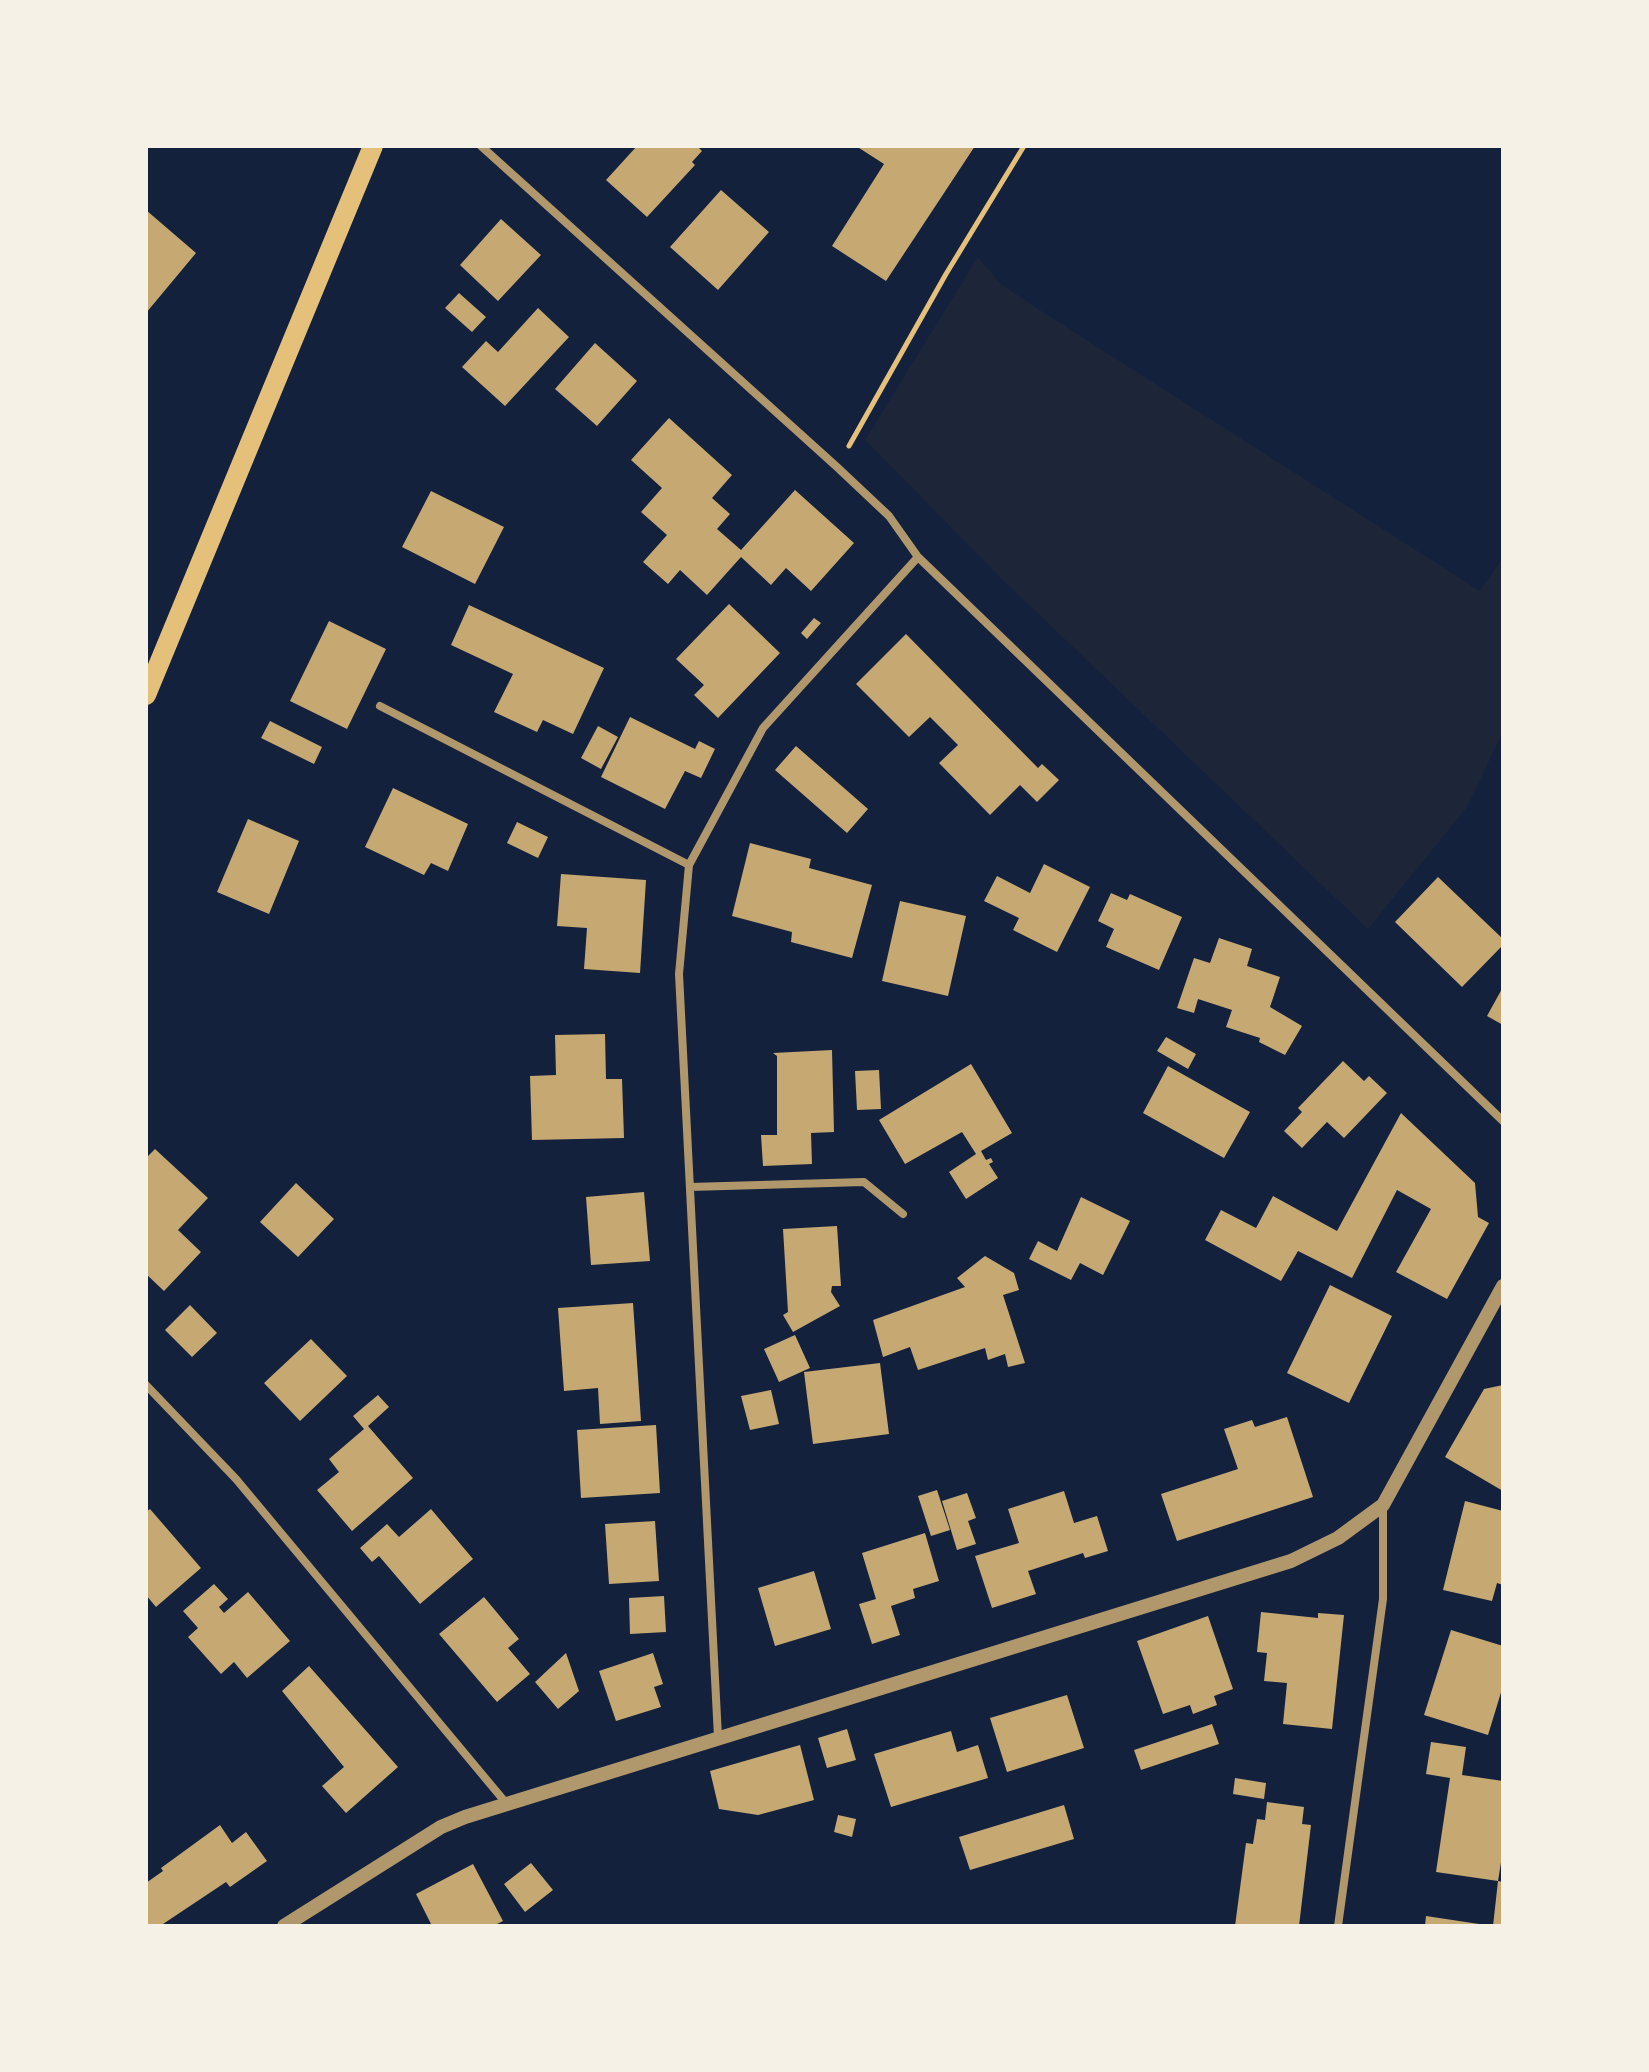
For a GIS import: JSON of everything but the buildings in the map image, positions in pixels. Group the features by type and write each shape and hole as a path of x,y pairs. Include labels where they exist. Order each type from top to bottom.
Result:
{"main road":[{"path":"146,695 373,146"}],"street":[{"path":"481,146 889,516 918,557 1503,1121"},
{"path":"718,1737 679,974 689,865 763,728 918,557"},
{"path":"380,706 689,865"},
{"path":"690,1187 864,1182 903,1214"},
{"path":"284,1926 441,1827 506,1803 1291,1561 1338,1538 1383,1505 1503,1286"},
{"path":"146,1385 236,1479 506,1803"},
{"path":"1338,1926 1383,1599 1383,1505"}],"path":[{"path":"837,467 946,274 1024,146"}],"shaded area":[{"path":"978,257 1001,284 1041,311 1480,591 1503,557 1503,732 1467,807 1368,929 1005,582 865,440"}]}
